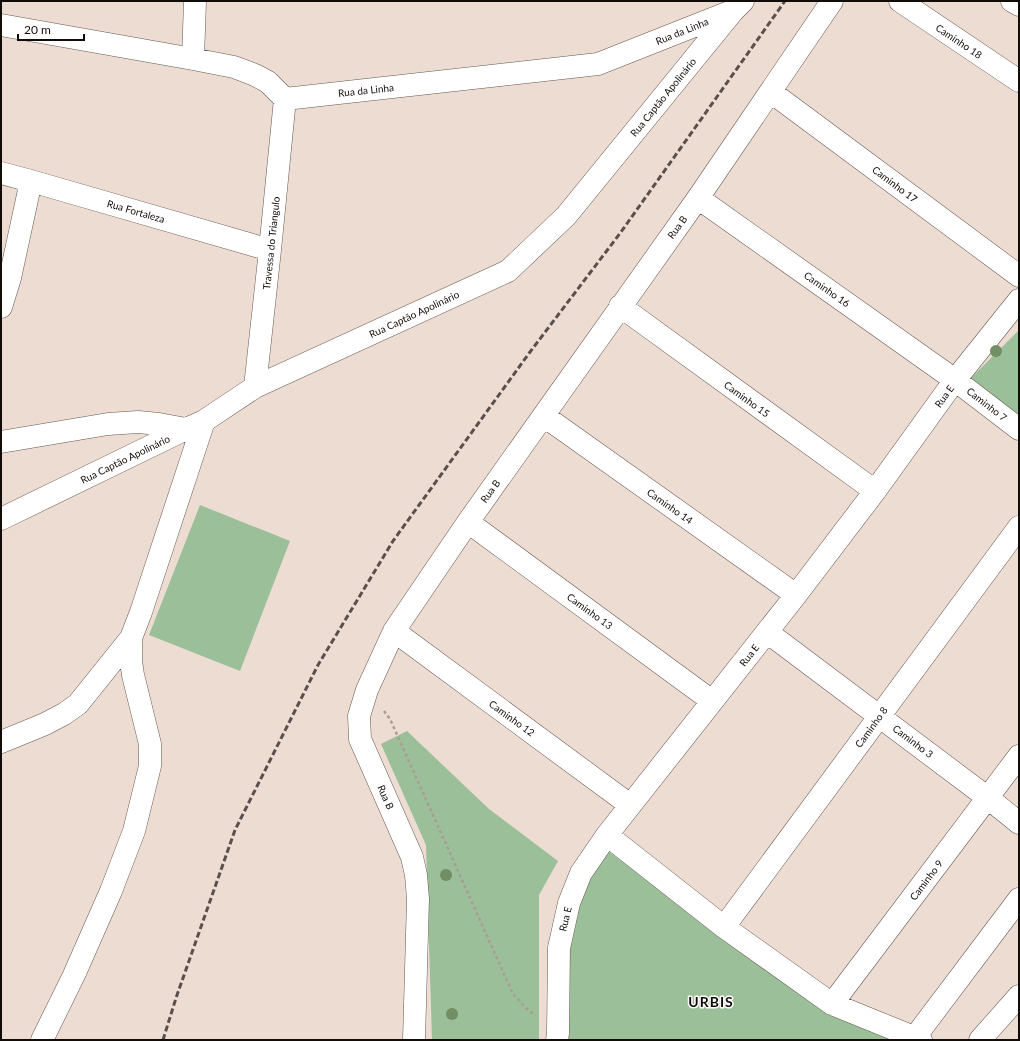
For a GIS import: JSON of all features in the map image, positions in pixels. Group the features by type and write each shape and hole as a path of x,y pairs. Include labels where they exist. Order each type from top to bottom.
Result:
{"street":[{"path":"193,59 195,1"},
{"name":"Rua B","path":"414,1040 418,899 416,875 412,856 360,739 359,716 367,690 394,631 468,522 698,198 832,1"},
{"name":"Caminho 18","path":"900,1 1019,81"},
{"path":"1012,1 1019,5"},
{"name":"Rua da Linha","path":"285,99 598,64 738,6"},
{"name":"Rua Captão Apolinário","path":"1,519 195,425 255,387 508,271 566,216 738,6"},
{"path":"1,25 234,67 268,82 285,99"},
{"name":"Caminho 17","path":"771,92 1019,276"},
{"name":"Travessa do Triangulo","path":"255,387 285,99"},
{"name":"Rua Fortaleza","path":"1,174 31,181 270,250"},
{"path":"1,307 10,278 31,181"},
{"name":"Caminho 16","path":"698,198 955,380"},
{"name":"Rua E","path":"557,1037 559,948 569,903 581,873 607,835 796,595 955,380 1019,300"},
{"name":"Caminho 15","path":"620,306 874,491"},
{"name":"Caminho 7","path":"955,380 1019,429"},
{"name":"Caminho 14","path":"544,416 796,595"},
{"path":"1,442 108,424 138,422 195,425 141,612 131,638 78,704 64,714 45,724 1,742"},
{"name":"Caminho 13","path":"468,522 712,701"},
{"name":"Caminho 8","path":"724,927 1019,527"},
{"name":"Caminho 12","path":"394,631 630,805"},
{"name":"Caminho 3","path":"767,632 1019,823"},
{"path":"42,1040 74,975 111,891 134,831 150,766 150,744 133,675 131,661 131,638"},
{"name":"Caminho 9","path":"832,1004 1019,756"},
{"path":"607,835 724,927 832,1004 918,1039 1019,899"},
{"path":"980,1040 1019,996"}],"path":[{"path":"367,690 390,719 513,994 557,1037"}],"green space":[{"path":"1019,330 1019,422 967,382"},
{"path":"200,505 290,541 240,671 149,635"},
{"path":"407,731 489,809 558,861 539,895 539,1040 432,1040 426,845 381,744"},
{"path":"607,850 707,925 911,1040 566,1040 567,918"}],"railway":[{"path":"163,1040 176,998 235,830 318,665 393,541 530,352 621,232 785,1"}],"district":[{"name":"URBIS","path":"711,1002"}]}
